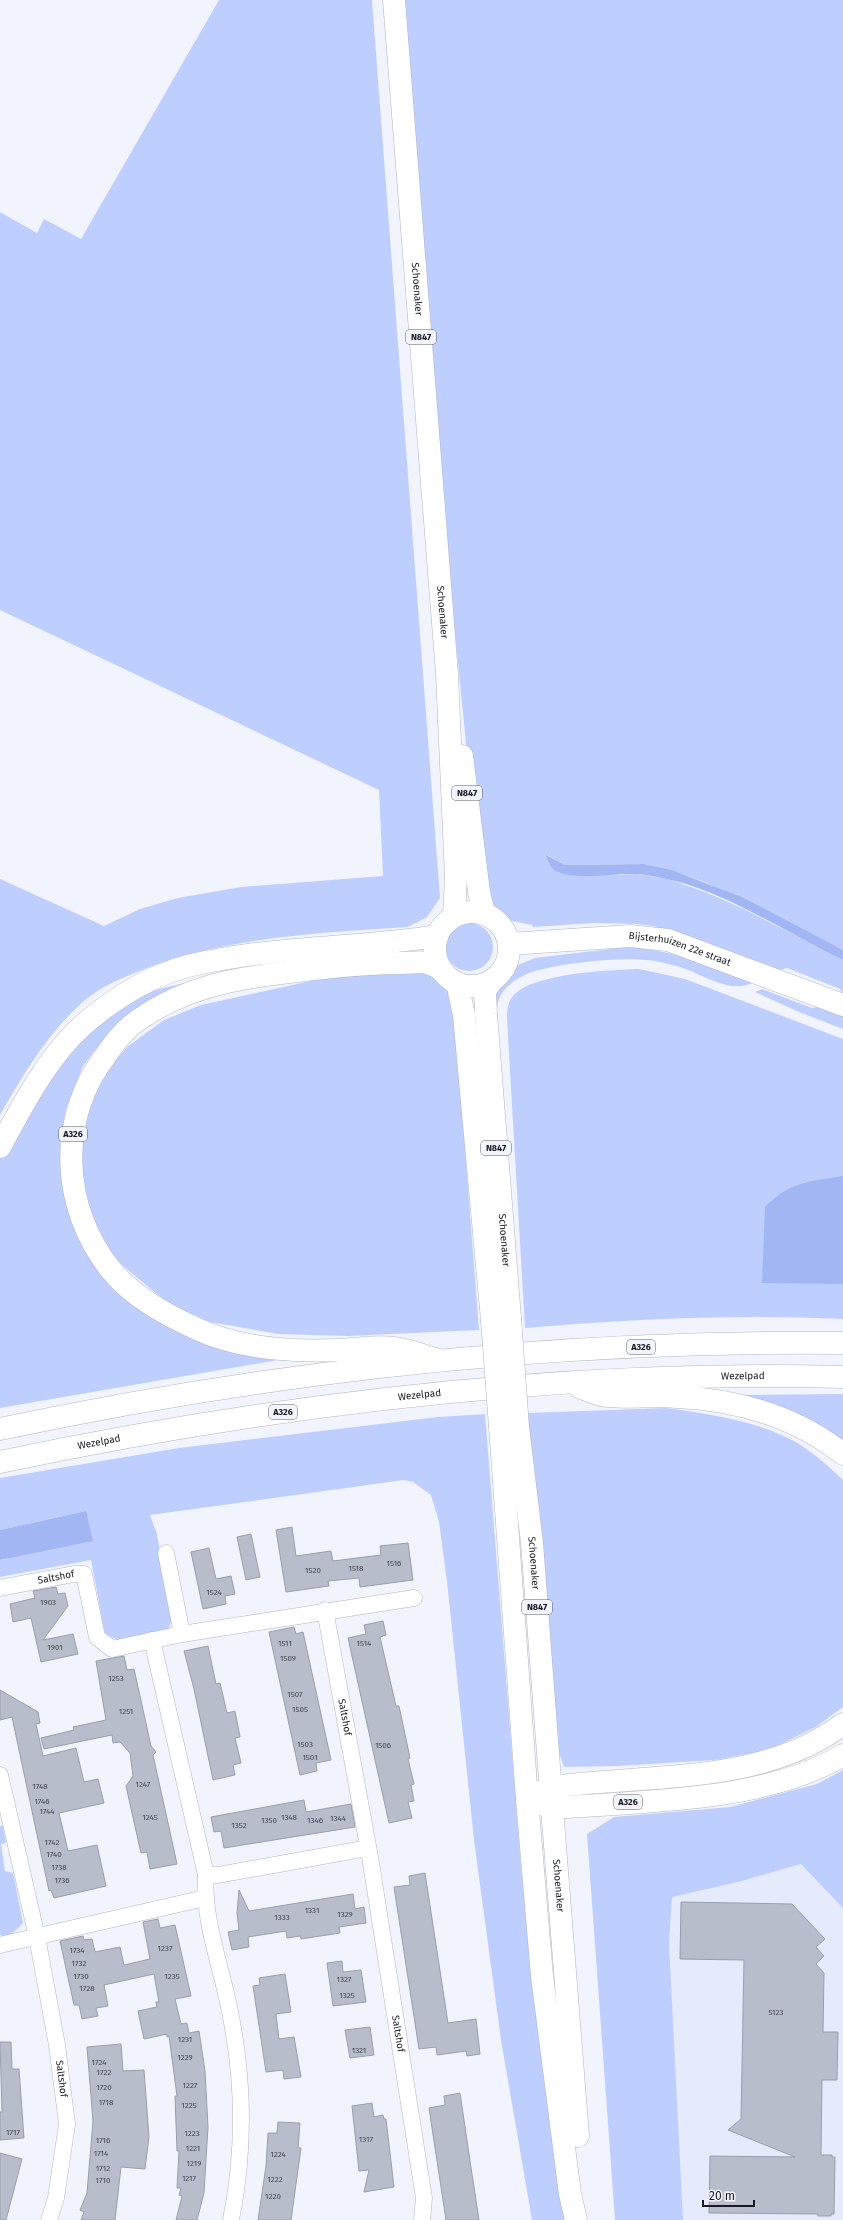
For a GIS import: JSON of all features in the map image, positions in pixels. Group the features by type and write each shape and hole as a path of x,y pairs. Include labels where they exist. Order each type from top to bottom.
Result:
{"main road":[{"name":"Schoenaker","path":"394,0 447,674 456,877 454,916"},
{"name":"Schoenaker","path":"447,674 463,762 479,892 484,914"},
{"path":"492,980 480,985 468,986 457,983 447,977 440,968 435,952 437,936 444,924 454,916 464,912 484,914 497,921 506,934 509,944"},
{"path":"0,1147 22,1106 56,1055 83,1026 112,1003 149,981 187,967 238,957 437,936"},
{"name":"Bijsterhuizen 22e straat","path":"509,944 630,936 668,940 843,1005"},
{"name":"N847","path":"492,980 501,972 507,961 509,944"},
{"name":"A326","path":"439,1360 393,1348 327,1350 268,1347 236,1341 200,1331 169,1315 138,1296 112,1271 94,1244 81,1214 72,1182 70,1154 74,1124 94,1070 115,1042 138,1021 174,998 212,985 272,974 392,963 426,962 440,968"},
{"name":"Schoenaker","path":"492,980 485,991 501,1319 509,1427 527,1800 533,1887 542,1976 570,2194 576,2220"},
{"name":"Schoenaker","path":"457,983 464,1015 501,1319"},
{"name":"A326","path":"0,1429 69,1414 314,1374 439,1360 654,1346 843,1343"},
{"name":"Wezelpad","path":"0,1462 139,1435 333,1404 452,1392 569,1383 694,1378 843,1376"},
{"name":"A326","path":"569,1383 607,1396 679,1397 736,1404 780,1417 802,1426 824,1439 843,1454"},
{"name":"Schoenaker","path":"509,1427 532,1543 579,2148 582,2193 580,2220"},
{"name":"A326","path":"551,1798 676,1775 753,1765 782,1757 802,1749 819,1741 843,1724"},
{"name":"A326","path":"527,1800 731,1792 770,1784 803,1774 843,1755"}],"street":[{"path":"166,1553 182,1634"},
{"name":"Saltshof","path":"0,1588 74,1574 84,1574 97,1637 112,1648 182,1634 325,1610 414,1598"},
{"name":"Saltshof","path":"325,1610 368,1848 424,2198 422,2220"},
{"path":"152,1640 206,1875 205,1898 231,2018 241,2093 240,2157 231,2220"},
{"name":"Saltshof","path":"0,1775 37,1937 57,2045 66,2124 56,2198 49,2220"},
{"path":"206,1875 218,1875 368,1848"},
{"path":"0,1945 205,1898"}],"shaded area":[{"path":"219,0 372,0 440,898 427,917 408,927 305,935 236,944 169,960 116,981 90,996 59,1026 27,1069 0,1115 0,879 104,926 140,909 178,898 241,887 383,876 379,790 0,610 0,212 37,233 44,219 81,239"},
{"path":"400,0 843,0 843,950 705,882 671,870 644,864 565,865 547,855 548,863 559,873 589,876 637,874 668,879 705,892 742,908 843,960 843,994 840,989 787,968 780,970 676,932 653,926 594,923 533,927 532,925 512,921 490,903 469,773 451,593"},
{"path":"546,855 565,865 644,864 672,870 744,898 843,950 843,960 752,912 704,890 680,882 641,874 588,876 569,875 560,873 550,866"},
{"path":"464,923 474,923 486,930 493,942 493,952 486,964 474,971 464,971 456,967 449,960 445,952 445,942 449,934 456,927"},
{"path":"627,947 660,951 691,959 752,981 752,983 743,986 725,985 680,967 656,961 627,959 579,963 535,971 520,977 511,983 501,995 496,1015 494,1058 496,988 518,965 535,958"},
{"path":"419,969 437,981 450,994 467,1092 466,1162 479,1330 348,1336 278,1334 210,1322 169,1304 116,1260 97,1232 81,1193 78,1160 84,1119 101,1078 127,1047 164,1020 201,1005 315,980"},
{"path":"639,969 685,979 843,1039 843,1319 764,1317 684,1318 525,1328 507,1019 508,1004 513,996 523,988 537,982 572,974 609,970"},
{"path":"189,982 176,987 142,1005 109,1032 83,1066 66,1109 60,1145 63,1185 97,1269 227,1347 278,1360 0,1408 0,1154 22,1115 89,1026 146,992"},
{"path":"762,989 812,1008 818,1007 843,1014 843,1029 799,1012 755,992"},
{"path":"843,1176 843,1284 762,1283 765,1207 774,1198 792,1187"},
{"path":"843,1394 843,1443 819,1426 783,1407 741,1395"},
{"path":"666,1408 697,1412 762,1427 790,1439 811,1452 843,1480 843,1707 816,1727 768,1750 715,1760 618,1766 564,1767 557,1747 528,1413"},
{"path":"485,1414 521,1866 537,2015 565,2220 532,2220 501,2040 474,1840 447,1581 439,1522 431,1495 413,1482 404,1480 150,1515 157,1534 172,1619 168,1630 118,1640 105,1634 91,1560 0,1577 0,1560 7,1559 86,1511 0,1530 0,1478 179,1448 438,1417"},
{"path":"86,1511 93,1541 0,1560 0,1530"},
{"path":"843,1770 843,1908 801,1864 738,1882 672,1897 669,1944 683,2220 615,2220 587,1834 614,1817 730,1807 817,1784"},
{"path":"843,1791 843,2220 640,2220 657,1878"},
{"path":"0,1826 3,1826 6,1843 1,1844 5,1871 13,1873 23,1923 13,1933 3,1936 0,1935"}],"building":[{"path":"292,1527 296,1556 331,1551 333,1561 381,1555 380,1546 408,1543 413,1580 360,1587 359,1578 328,1581 329,1586 286,1592 276,1530"},
{"path":"251,1534 260,1577 246,1580 237,1537"},
{"path":"209,1548 216,1579 231,1576 235,1594 225,1596 226,1604 203,1609 191,1552"},
{"path":"56,1587 58,1594 65,1593 68,1606 43,1640 73,1634 78,1654 41,1662 31,1618 13,1622 10,1604 35,1598 33,1591"},
{"path":"383,1621 386,1635 380,1637 396,1706 399,1706 414,1784 411,1785 414,1801 408,1802 412,1818 389,1823 348,1638 366,1634 364,1625"},
{"path":"294,1627 296,1634 303,1632 331,1760 316,1763 317,1771 300,1775 269,1632"},
{"path":"208,1646 216,1684 220,1683 227,1713 235,1711 240,1737 235,1738 241,1763 233,1765 235,1775 213,1780 194,1689 184,1651"},
{"path":"124,1656 127,1670 134,1669 151,1746 156,1752 153,1755 177,1864 150,1869 147,1852 141,1853 126,1786 133,1776 130,1753 120,1742 113,1743 112,1735 44,1749 41,1738 74,1730 73,1727 106,1720 96,1661"},
{"path":"0,1690 38,1712 40,1723 36,1724 43,1756 76,1748 84,1782 98,1779 104,1803 59,1813 68,1851 97,1845 106,1886 54,1898 51,1890 49,1891 12,1717 0,1720"},
{"path":"304,1800 306,1812 351,1804 355,1827 224,1848 221,1831 214,1832 211,1817"},
{"path":"425,1873 448,2023 476,2019 480,2054 467,2056 466,2051 437,2055 436,2047 419,2049 394,1887 410,1885 409,1876"},
{"path":"239,1890 249,1911 353,1894 355,1909 364,1907 366,1923 339,1927 340,1933 301,1939 300,1936 287,1938 286,1931 248,1937 249,1947 232,1950 228,1932 239,1930 237,1913"},
{"path":"681,1902 792,1904 825,1939 816,1947 824,1956 816,1964 824,1973 823,2032 838,2032 837,2080 822,2080 821,2155 832,2155 832,2157 835,2157 834,2214 831,2214 831,2216 818,2216 818,2214 709,2213 710,2156 795,2157 728,2130 741,2119 744,1960 680,1959"},
{"path":"158,1919 160,1928 175,1925 191,1996 175,1999 181,2024 187,2023 189,2033 199,2031 205,2071 208,2127 204,2193 197,2220 176,2220 182,2196 179,2195 181,2188 177,2188 179,2151 177,2151 175,2096 177,2096 169,2036 167,2037 167,2034 144,2039 138,2011 157,2007 156,2002 159,2002 154,1974 104,1985 108,2006 96,2008 98,2016 82,2019 79,2005 74,2005 60,1941 83,1936 84,1940 92,1939 95,1952 120,1947 124,1965 150,1959 143,1922"},
{"path":"342,1961 343,1972 361,1970 366,2002 333,2006 327,1963"},
{"path":"285,1974 291,2012 276,2014 279,2039 294,2037 301,2077 284,2079 283,2070 266,2072 253,1986 260,1985 259,1978"},
{"path":"370,2027 374,2055 350,2058 345,2030"},
{"path":"0,2042 11,2042 12,2069 19,2069 24,2138 0,2140 0,2112 2,2112"},
{"path":"121,2044 123,2071 144,2070 149,2137 145,2169 121,2167 115,2220 81,2220 84,2212 80,2210 87,2193 93,2121 87,2047"},
{"path":"460,2093 479,2220 446,2220 429,2108 445,2105 444,2096"},
{"path":"372,2103 374,2117 383,2115 384,2119 386,2119 394,2187 364,2192 369,2170 359,2171 352,2106"},
{"path":"278,2122 300,2123 298,2148 301,2148 291,2220 258,2220 266,2166 268,2133 277,2133"},
{"path":"0,2153 22,2159 6,2220 0,2220"}]}
